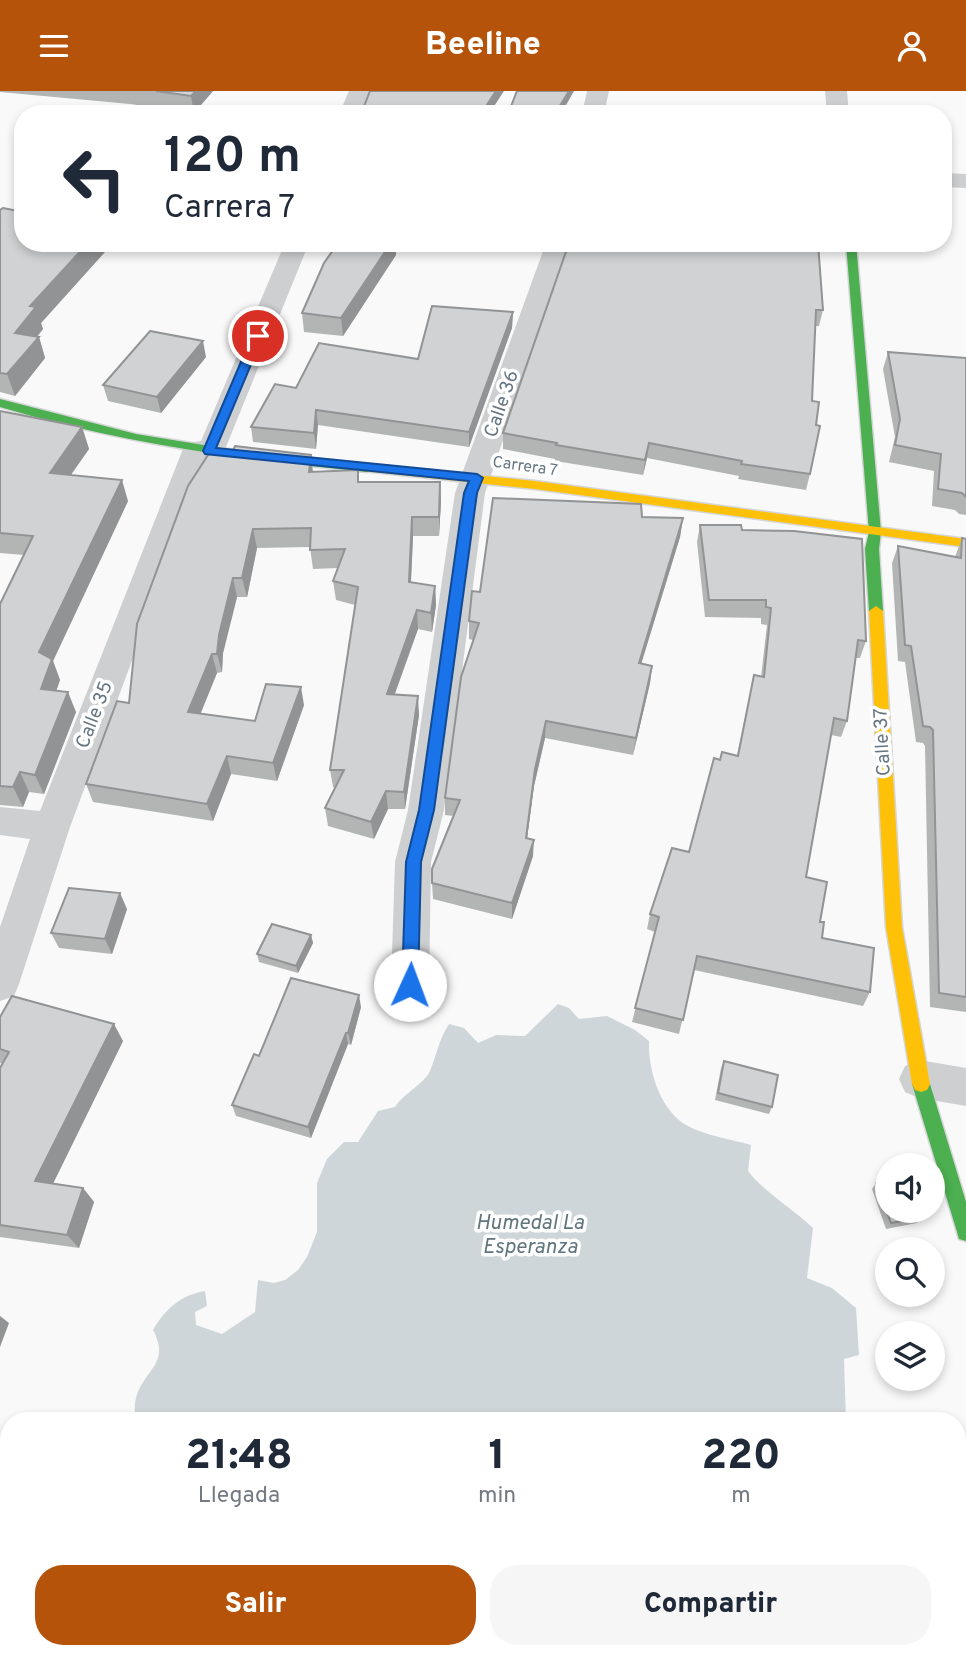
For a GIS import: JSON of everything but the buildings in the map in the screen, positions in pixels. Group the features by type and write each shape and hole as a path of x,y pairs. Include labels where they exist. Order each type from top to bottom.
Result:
{"street":[{"name":"Calle 35","path":"0,984 52,827 201,457 292,252"},
{"name":"Calle 36","path":"410,985 414,862 426,810 474,485 555,252"},
{"name":"Calle 37","path":"851,252 875,532 872,549 894,927 919,1079 966,1232"},
{"name":"Carrera 7","path":"0,403 50,422 201,457"},
{"name":"Carrera 7","path":"96,446 409,483 474,485 966,543"},
{"name":"Carrera 7","path":"474,485 526,501"},
{"path":"0,821 52,827"},
{"path":"919,1079 966,1087"}],"water":[{"name":"Humedal La Esperanza","path":"558,1004 569,1008 579,1019 607,1016 635,1030 649,1041 651,1064 658,1089 678,1119 711,1135 751,1145 748,1171 813,1228 807,1278 832,1288 856,1308 859,1355 844,1359 846,1412 135,1412 140,1388 158,1359 158,1341 153,1330 163,1316 174,1304 205,1291 207,1306 195,1312 196,1325 222,1334 255,1312 258,1280 274,1283 285,1280 298,1270 307,1257 317,1232 317,1183 327,1159 344,1142 358,1142 378,1111 395,1107 423,1080 430,1071 449,1024 464,1028 478,1043 496,1035 525,1036"}],"traffic: fast":[{"path":"852,252 875,532 872,549 876,611"},
{"path":"0,403 136,438 367,468"},
{"path":"921,1084 966,1232"}],"traffic: slow":[{"path":"367,468 535,485 966,543"},
{"path":"876,611 894,927 921,1084"}],"route":[{"path":"258,336 209,451 477,478 470,493 426,810 414,862 410,985"}]}
